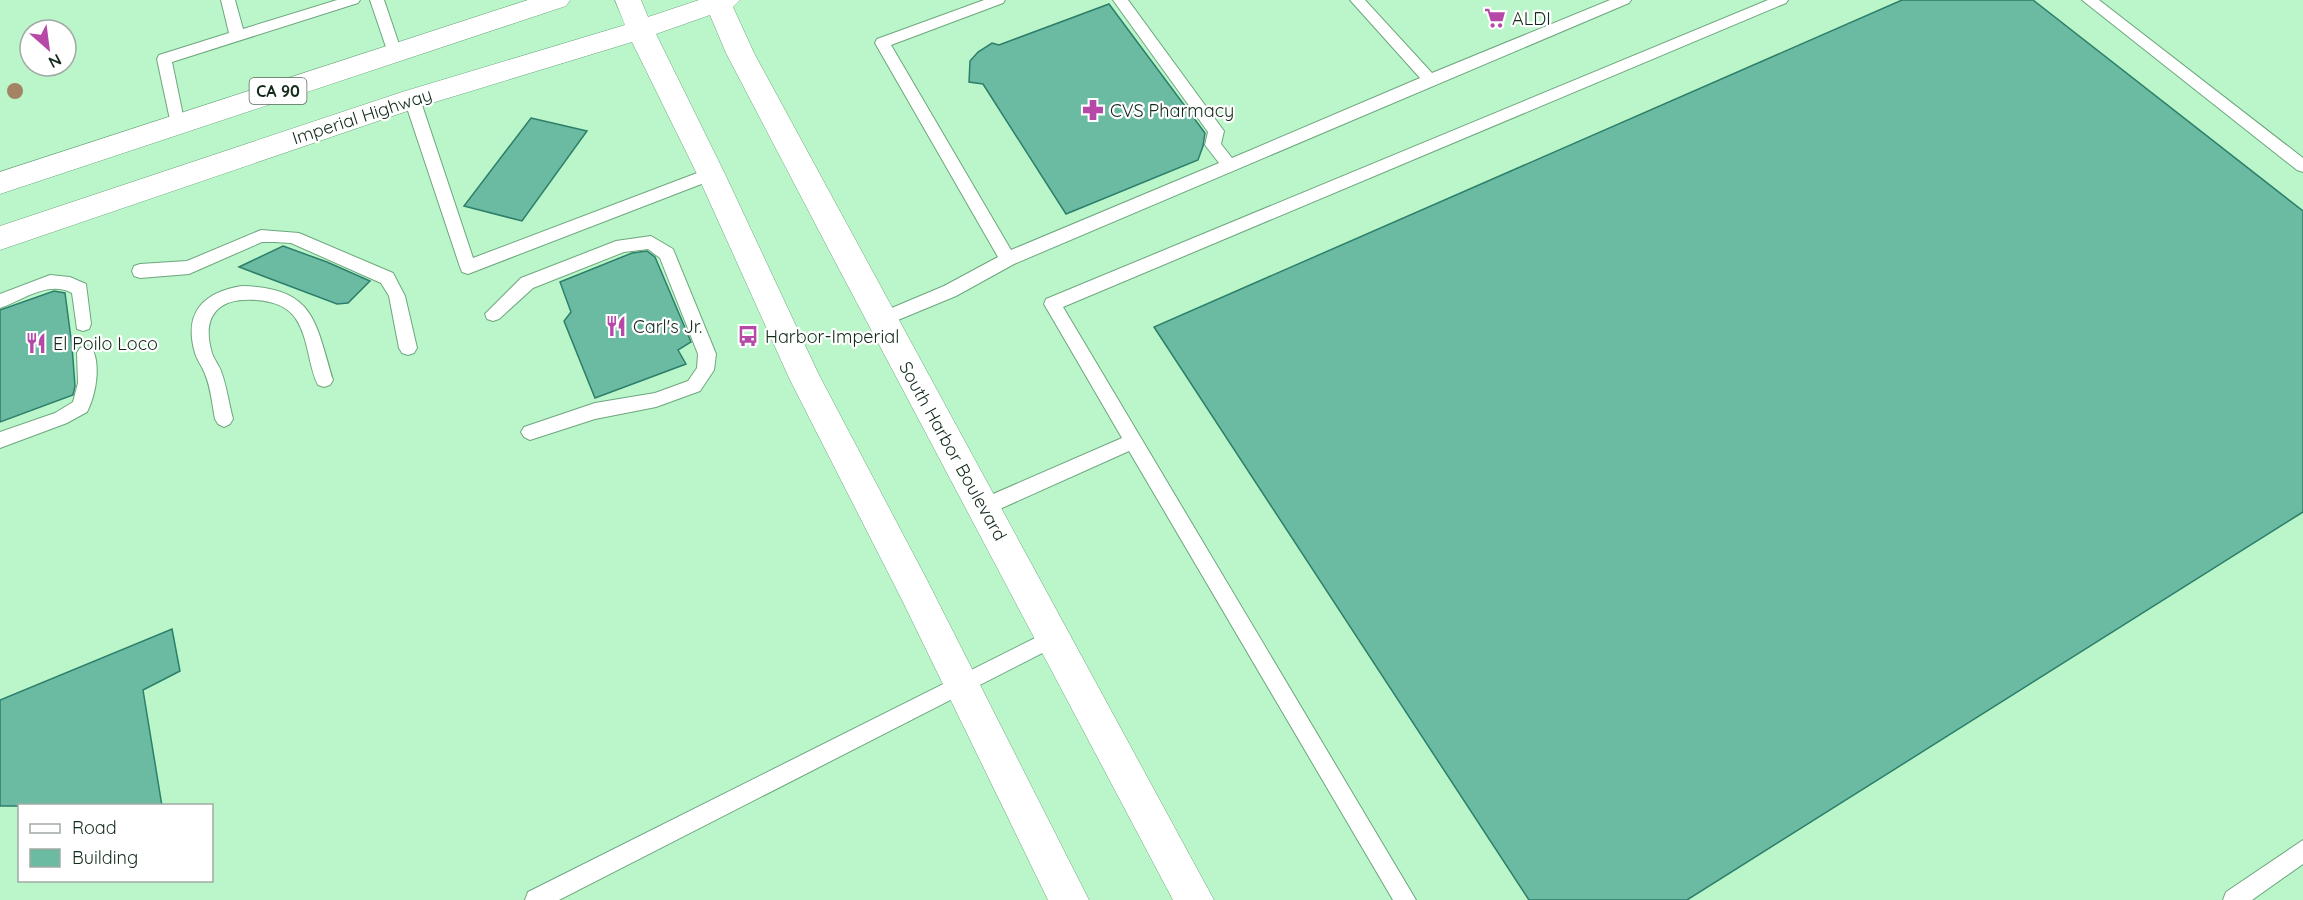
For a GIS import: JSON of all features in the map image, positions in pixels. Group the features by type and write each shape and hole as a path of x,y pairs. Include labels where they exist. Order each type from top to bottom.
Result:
{"main road":[{"name":"CA 90","path":"0,183 557,0"},
{"path":"628,0 640,30 711,174 806,380 1069,900"},
{"name":"Imperial Highway","path":"0,238 412,99 640,30 720,1"},
{"name":"South Harbor Boulevard","path":"720,1 740,53 881,320 984,507 1194,900"}],"lane":[{"path":"228,0 237,36"},
{"path":"295,0 300,17"},
{"path":"177,125 164,59 353,0"},
{"path":"377,0 395,53"},
{"path":"998,0 882,43 1008,259"},
{"path":"1120,0 1216,131 1213,145 1229,165"},
{"path":"1357,0 1430,80"},
{"path":"881,320 950,291 1008,259 1624,0"},
{"path":"1405,900 1052,304 1780,0"},
{"path":"2089,0 2303,166"},
{"path":"412,99 468,267 711,174"},
{"path":"140,271 189,267 261,236 293,237 387,278 397,296 408,348"},
{"path":"493,314 527,283 622,246 651,242 667,254 707,354 705,370 694,386 656,400 595,411 530,432"},
{"path":"0,301 51,280 69,281 80,289 83,324"},
{"path":"224,419 212,369 204,357 201,319 210,304 230,294 247,290 272,295 297,307 307,325 324,380"},
{"path":"0,440 61,418 81,407 87,383 86,353"},
{"path":"984,507 1133,441"},
{"path":"536,900 1053,638"},
{"path":"2234,900 2303,851"}],"building":[{"path":"1902,0 2033,0 2303,211 2303,512 1687,900 1529,900 1154,327"},
{"name":"CVS Pharmacy","path":"1109,4 1205,133 1203,146 1198,160 1066,214 983,84 969,82 970,61 978,52 992,43 999,45"},
{"path":"531,118 587,131 522,221 464,206"},
{"path":"283,246 370,281 348,303 337,304 239,267"},
{"path":"647,251 655,257 691,342 678,350 686,364 595,398 564,321 571,312 560,282 632,253"},
{"name":"El Poilo Loco","path":"54,291 65,293 72,346 75,386 73,395 0,422 0,310"},
{"path":"172,629 180,671 143,690 162,804 0,806 0,700"}],"place":[{"name":"ALDI","path":"1495,18"},
{"name":"CVS Pharmacy","path":"1093,110"},
{"name":"Carl's Jr.","path":"616,326"},
{"name":"Harbor-Imperial","path":"748,336"},
{"name":"El Poilo Loco","path":"36,343"}]}
